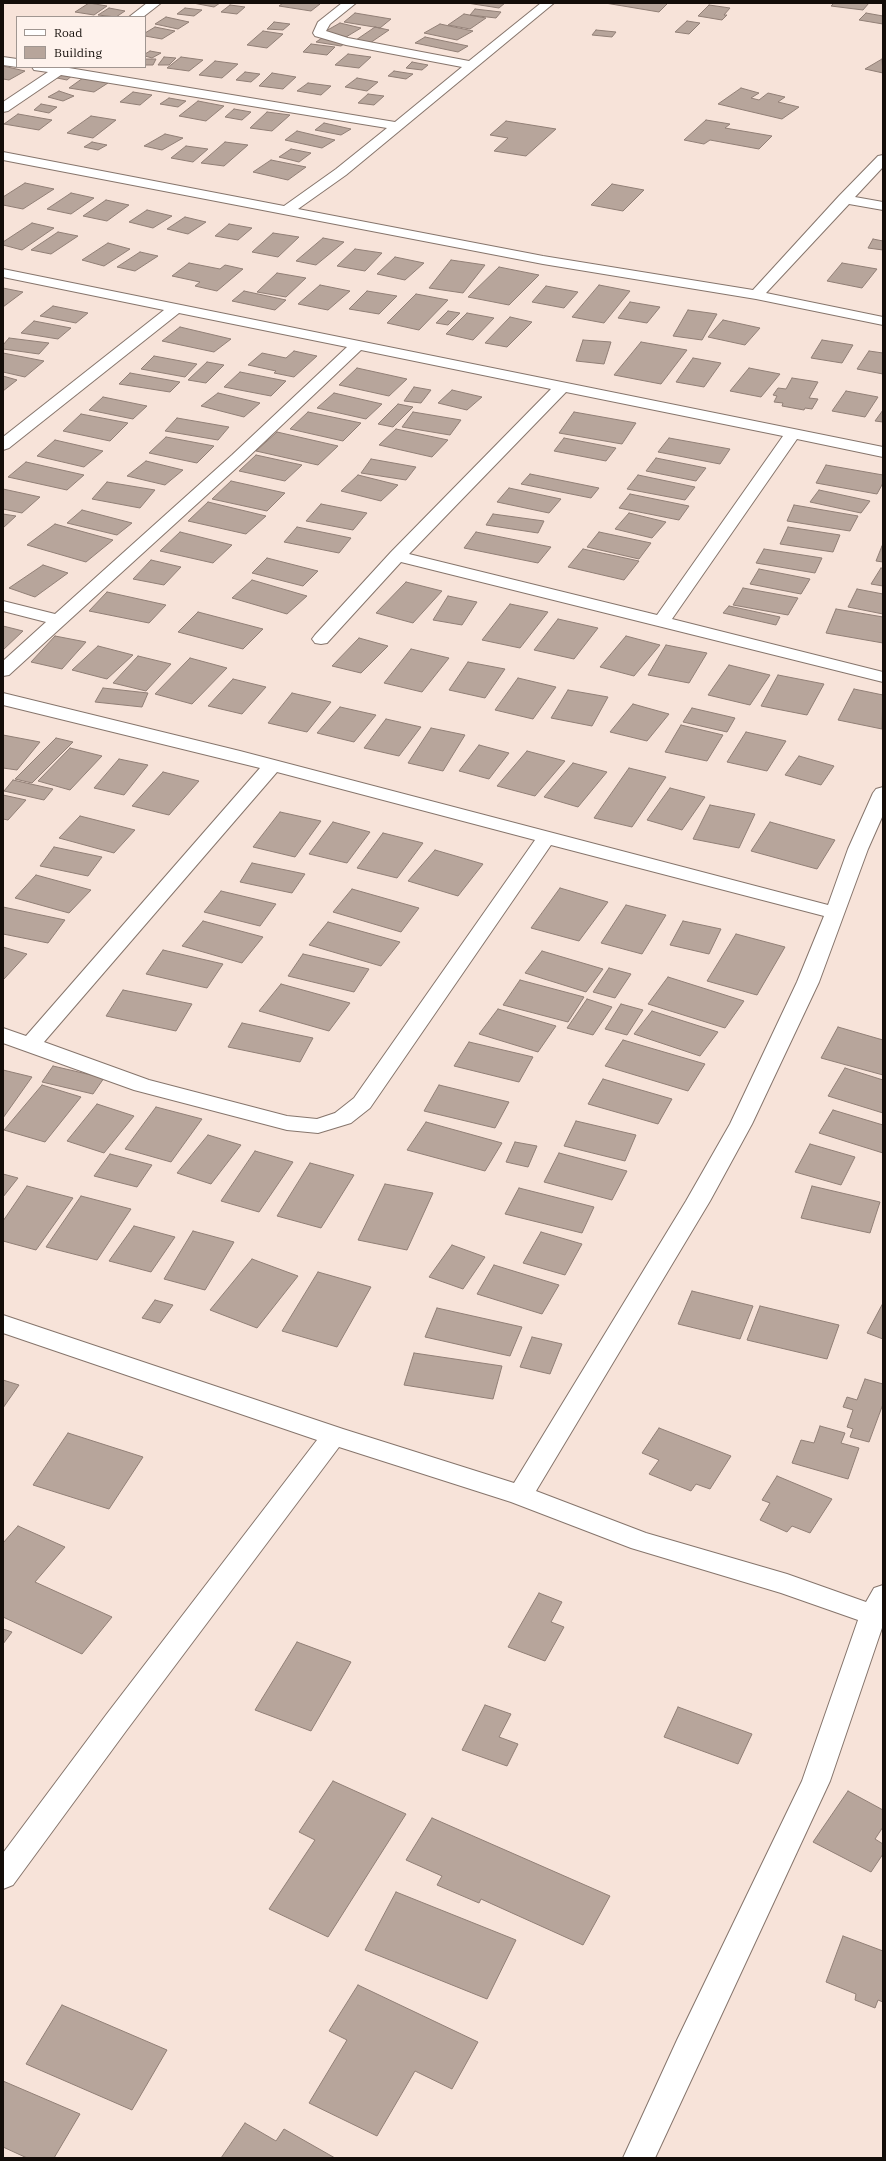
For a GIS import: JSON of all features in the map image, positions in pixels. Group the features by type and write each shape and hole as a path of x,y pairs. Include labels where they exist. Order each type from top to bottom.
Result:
{"street":[{"path":"136,16 156,3"},
{"path":"350,3 326,21 322,25 320,33 346,42 470,65"},
{"path":"286,210 341,172 443,90 470,65 520,27 548,3"},
{"path":"3,61 16,63"},
{"path":"50,68 397,126"},
{"path":"3,108 61,69"},
{"path":"3,156 543,260 756,295 883,321"},
{"path":"756,295 844,199 883,159"},
{"path":"844,199 883,206"},
{"path":"3,273 883,452"},
{"path":"3,445 175,309"},
{"path":"3,672 58,620 238,458 358,345"},
{"path":"321,638 397,556 563,386"},
{"path":"661,622 793,433"},
{"path":"397,556 883,677"},
{"path":"3,606 58,620"},
{"path":"3,699 272,766 834,913"},
{"path":"31,1044 272,766"},
{"path":"520,1495 698,1201 741,1124 808,982 858,849 883,793"},
{"path":"3,1035 142,1086 287,1123 318,1126 343,1118 362,1103 546,838"},
{"path":"3,1324 334,1436 520,1495 640,1540 787,1584 878,1605 816,1781 688,2050 639,2158"},
{"path":"3,1876 116,1723 334,1436"}],"building":[{"path":"89,3 107,6 94,15 75,12"},
{"path":"193,3 220,3 214,7"},
{"path":"283,3 320,4 311,11 279,6"},
{"path":"467,3 505,3 499,8"},
{"path":"605,3 668,3 659,12"},
{"path":"834,3 869,3 863,10 831,6"},
{"path":"230,5 245,7 237,14 221,12"},
{"path":"709,5 730,8 724,15 727,15 722,20 698,16"},
{"path":"109,8 125,11 118,16 98,15"},
{"path":"185,8 202,10 194,16 177,14"},
{"path":"475,9 501,12 496,18 470,15"},
{"path":"355,13 391,19 380,28 344,22"},
{"path":"866,13 883,16 883,24 859,20"},
{"path":"464,14 486,18 470,29 448,25"},
{"path":"166,17 189,22 178,29 155,24"},
{"path":"687,21 700,23 689,34 675,32"},
{"path":"274,22 290,24 283,30 267,29"},
{"path":"340,23 361,28 346,37 324,32"},
{"path":"440,24 473,31 457,40 424,33"},
{"path":"155,27 175,31 162,39 146,36 146,32"},
{"path":"375,27 389,30 370,43 356,40"},
{"path":"596,30 616,32 612,37 592,35"},
{"path":"263,31 283,34 267,48 247,45"},
{"path":"425,37 468,46 458,52 415,43"},
{"path":"322,38 347,42 341,46 316,42"},
{"path":"311,44 335,47 327,55 303,52"},
{"path":"150,51 161,53 152,58 146,56 146,53"},
{"path":"348,54 371,57 359,68 335,65"},
{"path":"164,57 176,58 169,65 158,65"},
{"path":"181,57 203,60 189,71 167,68"},
{"path":"146,59 156,59 153,65 146,65"},
{"path":"882,59 883,73 865,69"},
{"path":"215,61 238,64 222,78 199,75"},
{"path":"412,62 428,65 422,70 406,68"},
{"path":"3,66 25,71 9,80 3,79"},
{"path":"394,71 413,74 406,79 388,76"},
{"path":"59,72 74,74 67,80 52,77"},
{"path":"245,72 260,74 251,82 236,80"},
{"path":"272,73 296,77 283,89 259,86"},
{"path":"83,78 108,83 94,92 69,88"},
{"path":"357,78 378,82 367,91 345,87"},
{"path":"308,83 331,86 321,95 297,91"},
{"path":"741,88 759,93 751,98 759,100 768,93 785,97 778,102 799,107 782,119 718,104"},
{"path":"59,91 74,96 63,101 48,97"},
{"path":"133,92 152,95 140,105 120,102"},
{"path":"368,94 384,96 374,105 358,103"},
{"path":"169,98 186,101 178,107 160,104"},
{"path":"198,101 224,106 206,121 179,116"},
{"path":"41,104 57,107 49,113 34,110"},
{"path":"234,109 251,112 242,120 225,117"},
{"path":"267,112 290,115 272,131 250,128"},
{"path":"18,114 52,120 39,130 4,124"},
{"path":"91,116 116,120 93,138 67,133"},
{"path":"706,120 730,124 725,128 772,136 759,149 710,140 704,144 684,140"},
{"path":"506,121 556,129 526,156 494,151 508,138 490,135"},
{"path":"324,123 351,129 341,135 315,130"},
{"path":"297,131 335,140 322,148 285,140"},
{"path":"165,134 183,138 162,150 144,146"},
{"path":"92,142 107,145 98,150 84,147"},
{"path":"225,142 248,145 224,166 201,163"},
{"path":"186,146 208,149 193,162 171,158"},
{"path":"291,149 311,153 299,162 279,157"},
{"path":"271,160 306,167 288,180 253,172"},
{"path":"25,183 54,189 23,209 3,205 3,197"},
{"path":"612,184 644,190 623,211 591,205"},
{"path":"71,193 94,198 71,214 47,209"},
{"path":"106,200 129,205 107,221 83,216"},
{"path":"147,210 172,216 153,228 129,222"},
{"path":"185,217 206,222 188,234 167,229"},
{"path":"32,223 54,228 22,250 3,245 3,242"},
{"path":"229,224 252,228 238,240 215,236"},
{"path":"58,232 78,236 51,254 31,250"},
{"path":"273,233 299,237 278,257 252,252"},
{"path":"323,238 344,242 316,265 296,261"},
{"path":"873,239 883,241 883,250 868,248"},
{"path":"108,243 130,249 104,266 82,260"},
{"path":"355,249 382,253 365,271 337,266"},
{"path":"140,252 158,256 135,271 117,267"},
{"path":"395,257 424,263 405,280 377,274"},
{"path":"451,260 485,265 463,293 429,288"},
{"path":"189,263 220,269 225,265 243,269 217,291 195,286 200,282 172,276"},
{"path":"842,263 877,269 862,288 827,281"},
{"path":"499,267 539,275 509,305 468,297"},
{"path":"277,273 306,278 286,297 257,292"},
{"path":"320,285 350,291 328,310 298,304"},
{"path":"599,285 630,291 604,323 572,317"},
{"path":"546,286 578,292 564,308 532,302"},
{"path":"3,288 23,292 3,307"},
{"path":"244,291 286,300 275,310 232,301"},
{"path":"367,291 397,296 379,314 349,309"},
{"path":"416,294 448,300 419,330 387,323"},
{"path":"630,302 660,307 647,323 618,318"},
{"path":"53,306 88,313 76,323 40,316"},
{"path":"688,310 717,314 702,340 673,336"},
{"path":"448,311 460,313 448,325 436,323"},
{"path":"467,313 494,318 473,340 446,334"},
{"path":"510,317 532,322 507,347 485,343"},
{"path":"723,320 760,328 745,345 708,337"},
{"path":"34,321 71,328 58,339 21,333"},
{"path":"180,327 231,339 214,352 162,341"},
{"path":"9,338 49,343 39,354 3,349 3,345"},
{"path":"583,340 611,342 604,364 576,361"},
{"path":"822,340 853,345 842,363 811,358"},
{"path":"641,342 687,350 661,384 614,375"},
{"path":"294,351 317,356 294,377 274,373 276,371 248,365 262,353 286,358"},
{"path":"869,351 883,353 883,374 857,369"},
{"path":"3,353 44,361 25,377 3,372"},
{"path":"154,356 197,364 185,377 141,369"},
{"path":"693,358 721,363 704,387 676,382"},
{"path":"207,362 224,365 206,383 188,380"},
{"path":"357,368 407,379 389,396 339,385"},
{"path":"749,368 780,374 761,397 730,391"},
{"path":"240,372 286,381 271,396 224,387"},
{"path":"130,373 180,382 170,392 119,384"},
{"path":"3,376 17,380 3,391"},
{"path":"792,378 818,382 809,398 818,399 812,409 805,408 804,410 782,406 783,403 774,402 777,396 773,395 778,388 786,389"},
{"path":"414,387 431,390 421,403 404,401"},
{"path":"452,390 482,397 467,410 438,403"},
{"path":"846,391 878,397 865,417 832,411"},
{"path":"218,393 260,403 244,417 201,406"},
{"path":"334,393 382,404 366,419 317,408"},
{"path":"103,397 147,406 133,419 89,410"},
{"path":"398,404 413,407 393,427 378,424"},
{"path":"883,410 883,422 875,421"},
{"path":"308,412 361,423 343,441 290,429"},
{"path":"413,412 461,420 450,435 402,427"},
{"path":"574,412 636,423 622,444 559,433"},
{"path":"81,414 128,423 110,441 63,431"},
{"path":"177,418 229,427 218,440 165,431"},
{"path":"396,429 448,440 432,457 379,445"},
{"path":"277,432 338,446 318,465 256,451"},
{"path":"166,437 214,446 197,463 149,453"},
{"path":"564,438 616,448 606,461 554,451"},
{"path":"669,438 730,449 720,464 658,452"},
{"path":"55,440 103,451 84,467 37,456"},
{"path":"256,455 302,465 285,481 239,471"},
{"path":"656,458 706,468 696,481 646,471"},
{"path":"371,459 416,467 406,480 361,473"},
{"path":"146,461 183,470 165,485 127,476"},
{"path":"26,462 84,475 67,490 8,477"},
{"path":"826,465 883,475 883,483 877,494 816,483"},
{"path":"530,474 599,488 591,498 521,484"},
{"path":"358,475 398,485 381,501 341,491"},
{"path":"638,475 695,487 685,500 627,489"},
{"path":"231,481 285,493 267,511 212,499"},
{"path":"107,482 155,490 140,508 92,499"},
{"path":"509,488 561,499 549,513 497,502"},
{"path":"3,489 40,497 22,513 3,509"},
{"path":"819,490 870,501 861,513 810,502"},
{"path":"630,494 689,506 679,520 619,508"},
{"path":"208,502 266,516 246,534 188,521"},
{"path":"321,504 367,513 353,530 306,521"},
{"path":"794,505 858,516 850,531 787,521"},
{"path":"82,510 132,523 117,535 67,523"},
{"path":"629,513 666,522 652,538 615,529"},
{"path":"3,514 16,516 3,528"},
{"path":"493,514 544,521 538,533 486,525"},
{"path":"55,524 113,540 86,562 27,545"},
{"path":"297,527 351,538 339,553 284,542"},
{"path":"788,527 840,535 833,552 780,544"},
{"path":"180,532 232,545 213,563 160,551"},
{"path":"476,532 551,547 538,563 464,548"},
{"path":"599,532 651,543 639,559 587,547"},
{"path":"882,546 883,562 876,561"},
{"path":"583,549 639,561 624,580 568,567"},
{"path":"764,549 822,558 815,573 756,563"},
{"path":"267,558 318,571 303,586 252,573"},
{"path":"151,560 181,567 164,585 133,579"},
{"path":"43,565 68,573 35,597 9,588"},
{"path":"881,568 883,569 883,586 871,584"},
{"path":"759,569 810,579 801,594 750,584"},
{"path":"252,580 307,596 287,614 232,598"},
{"path":"406,582 442,591 413,623 376,613"},
{"path":"743,588 798,598 788,615 733,605"},
{"path":"857,589 883,594 883,614 848,607"},
{"path":"107,592 166,605 149,623 89,611"},
{"path":"448,596 477,602 462,625 433,620"},
{"path":"510,604 548,612 520,648 482,640"},
{"path":"729,606 780,617 776,625 723,613"},
{"path":"836,609 883,617 883,643 826,633"},
{"path":"198,612 263,629 243,649 178,632"},
{"path":"558,619 598,628 574,659 534,650"},
{"path":"3,626 23,631 3,650"},
{"path":"55,636 86,642 62,669 31,662"},
{"path":"626,636 660,645 634,676 600,667"},
{"path":"359,638 388,646 361,673 332,666"},
{"path":"666,645 707,653 689,683 648,675"},
{"path":"98,646 133,655 107,679 72,670"},
{"path":"411,649 449,658 422,692 384,683"},
{"path":"138,656 171,664 146,691 113,683"},
{"path":"190,658 227,668 192,704 155,694"},
{"path":"468,662 505,669 485,698 449,690"},
{"path":"729,665 770,675 750,705 708,695"},
{"path":"778,675 824,684 807,715 761,706"},
{"path":"518,678 556,687 533,719 495,710"},
{"path":"233,679 266,687 242,714 208,706"},
{"path":"103,688 148,693 142,707 95,702"},
{"path":"854,689 883,695 882,729 838,720"},
{"path":"568,690 608,697 592,726 551,718"},
{"path":"292,693 331,702 307,732 268,723"},
{"path":"633,704 669,714 647,741 610,732"},
{"path":"340,707 376,715 354,742 317,733"},
{"path":"692,708 735,718 727,732 683,722"},
{"path":"386,719 421,727 399,756 364,748"},
{"path":"681,725 723,735 707,761 665,752"},
{"path":"431,728 465,735 443,771 408,763"},
{"path":"746,732 786,741 767,771 727,762"},
{"path":"3,735 40,742 17,770 3,768"},
{"path":"56,738 73,742 32,783 15,779"},
{"path":"479,745 509,753 489,779 459,771"},
{"path":"70,748 102,756 70,790 38,781"},
{"path":"527,751 565,761 535,796 497,786"},
{"path":"799,756 834,766 821,785 785,775"},
{"path":"119,759 148,765 124,795 94,788"},
{"path":"573,763 607,772 578,807 544,797"},
{"path":"629,768 666,777 632,827 594,818"},
{"path":"163,772 199,781 169,815 132,806"},
{"path":"13,780 53,789 44,800 4,791"},
{"path":"670,788 705,797 682,830 647,820"},
{"path":"3,795 26,800 8,820 3,819"},
{"path":"710,805 755,814 739,848 693,839"},
{"path":"280,812 321,821 295,857 253,847"},
{"path":"80,816 135,830 114,853 59,838"},
{"path":"333,822 370,832 347,863 309,854"},
{"path":"770,822 835,840 817,869 751,851"},
{"path":"383,833 423,843 397,878 357,868"},
{"path":"54,847 102,857 88,876 40,866"},
{"path":"435,850 483,864 458,896 408,881"},
{"path":"252,863 305,874 292,893 240,882"},
{"path":"36,875 91,890 69,913 15,898"},
{"path":"560,888 608,902 579,941 531,928"},
{"path":"352,889 419,908 401,932 333,912"},
{"path":"221,891 276,904 260,926 204,912"},
{"path":"626,905 666,915 642,954 601,943"},
{"path":"3,907 65,920 48,943 3,934"},
{"path":"203,921 263,937 242,963 182,946"},
{"path":"683,921 721,929 709,954 670,945"},
{"path":"328,922 400,942 381,966 309,945"},
{"path":"736,934 785,947 757,995 707,981"},
{"path":"3,947 27,954 4,979 3,979"},
{"path":"163,950 223,964 207,988 146,974"},
{"path":"542,951 603,969 586,992 525,973"},
{"path":"303,954 369,969 354,992 288,976"},
{"path":"609,968 631,974 615,998 593,992"},
{"path":"668,977 744,1001 725,1028 648,1004"},
{"path":"520,980 584,997 568,1022 503,1005"},
{"path":"281,984 350,1003 329,1031 259,1011"},
{"path":"123,990 192,1004 176,1031 106,1016"},
{"path":"587,999 612,1007 593,1035 567,1028"},
{"path":"621,1004 643,1010 627,1035 605,1029"},
{"path":"498,1009 556,1026 538,1052 479,1034"},
{"path":"652,1011 718,1032 700,1056 634,1034"},
{"path":"242,1023 313,1038 300,1062 228,1047"},
{"path":"838,1027 883,1040 883,1075 821,1058"},
{"path":"623,1040 705,1064 688,1091 605,1066"},
{"path":"469,1042 533,1057 519,1082 454,1066"},
{"path":"53,1066 104,1078 93,1094 42,1082"},
{"path":"845,1068 883,1080 883,1113 828,1096"},
{"path":"3,1070 32,1077 3,1118"},
{"path":"603,1079 672,1099 658,1124 588,1104"},
{"path":"42,1085 81,1097 45,1142 4,1130"},
{"path":"439,1085 509,1102 495,1128 424,1111"},
{"path":"97,1104 134,1116 104,1153 67,1141"},
{"path":"156,1107 202,1119 171,1162 125,1149"},
{"path":"833,1110 883,1125 883,1153 819,1133"},
{"path":"576,1121 636,1135 625,1161 564,1146"},
{"path":"426,1122 502,1143 485,1171 407,1150"},
{"path":"208,1135 241,1145 211,1184 177,1173"},
{"path":"515,1142 537,1146 528,1167 506,1162"},
{"path":"810,1144 855,1157 841,1185 795,1172"},
{"path":"255,1151 293,1162 259,1212 221,1201"},
{"path":"559,1153 627,1171 612,1200 544,1182"},
{"path":"110,1154 152,1165 137,1187 94,1176"},
{"path":"310,1163 354,1175 321,1228 277,1216"},
{"path":"3,1174 18,1178 3,1197"},
{"path":"385,1184 433,1193 407,1250 358,1240"},
{"path":"27,1186 73,1198 36,1250 3,1241 3,1221"},
{"path":"812,1186 880,1202 870,1233 801,1218"},
{"path":"519,1188 594,1207 582,1233 505,1214"},
{"path":"81,1196 131,1209 97,1260 46,1247"},
{"path":"134,1226 175,1237 151,1272 109,1261"},
{"path":"193,1231 234,1242 205,1290 164,1279"},
{"path":"541,1232 582,1244 565,1275 523,1263"},
{"path":"452,1245 485,1257 463,1289 429,1277"},
{"path":"252,1259 298,1276 257,1328 210,1310"},
{"path":"494,1265 559,1285 542,1314 477,1294"},
{"path":"318,1272 371,1287 337,1347 282,1331"},
{"path":"692,1291 753,1306 740,1339 678,1324"},
{"path":"155,1300 173,1305 160,1323 142,1318"},
{"path":"883,1303 883,1339 867,1333"},
{"path":"760,1306 839,1325 827,1359 747,1340"},
{"path":"437,1308 522,1327 510,1356 425,1337"},
{"path":"532,1337 562,1344 550,1374 520,1367"},
{"path":"414,1353 502,1366 493,1399 404,1385"},
{"path":"865,1379 883,1384 883,1404 869,1442 850,1437 853,1429 847,1427 853,1410 843,1407 847,1397 857,1400"},
{"path":"3,1380 19,1385 3,1408"},
{"path":"820,1426 845,1433 841,1443 859,1448 848,1479 792,1463 801,1440 814,1443"},
{"path":"659,1428 731,1456 710,1489 696,1484 691,1491 649,1474 659,1460 642,1453"},
{"path":"68,1433 143,1457 109,1509 33,1485"},
{"path":"777,1476 832,1499 810,1533 792,1526 787,1532 760,1520 770,1503 762,1500"},
{"path":"18,1526 65,1547 35,1582 112,1617 82,1654 3,1617 3,1543"},
{"path":"539,1593 562,1602 551,1622 564,1627 545,1661 508,1647"},
{"path":"3,1629 12,1632 3,1644"},
{"path":"297,1642 351,1662 311,1731 255,1710"},
{"path":"485,1705 511,1714 499,1737 518,1744 507,1766 462,1750"},
{"path":"678,1707 752,1734 738,1764 664,1737"},
{"path":"333,1781 406,1814 328,1937 269,1909 315,1840 299,1832"},
{"path":"848,1791 883,1810 883,1827 875,1839 883,1844 883,1854 871,1872 813,1842"},
{"path":"432,1818 610,1896 583,1945 481,1899 479,1903 437,1885 442,1876 406,1860"},
{"path":"396,1892 516,1940 487,1999 365,1950"},
{"path":"843,1936 883,1951 883,2002 878,2000 875,2008 855,2000 856,1994 826,1982"},
{"path":"358,1985 478,2042 452,2089 415,2071 377,2136 309,2103 347,2040 329,2031"},
{"path":"62,2005 167,2050 132,2110 26,2064"},
{"path":"3,2081 80,2114 54,2158 27,2158 3,2147"},
{"path":"245,2123 276,2141 284,2129 335,2158 221,2158"}]}
